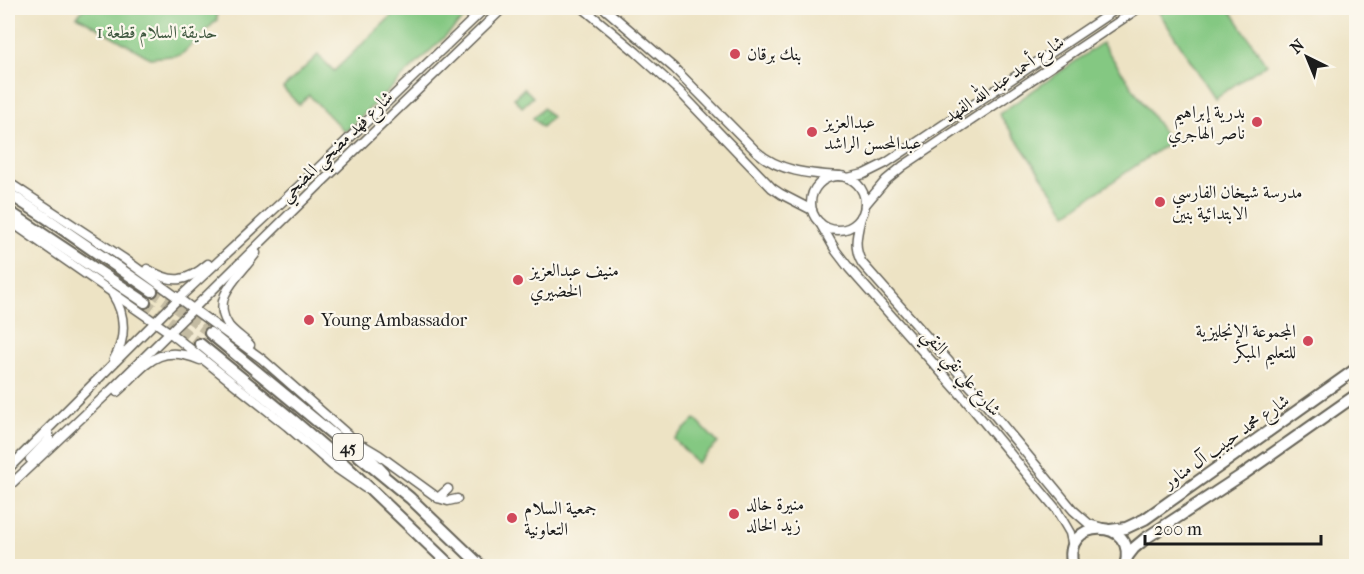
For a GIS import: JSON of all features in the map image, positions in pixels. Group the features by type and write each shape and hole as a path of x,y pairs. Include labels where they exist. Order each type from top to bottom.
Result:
{"main road":[{"path":"8,193 152,291"},
{"path":"8,211 145,302"},
{"name":"45","path":"210,333 410,498 481,567"},
{"name":"45","path":"200,344 293,420 376,494 451,567"},
{"name":"شارع محمد حبيب آل مناور","path":"1073,546 1087,531 1126,528 1145,519 1356,369"},
{"name":"شارع محمد حبيب آل مناور","path":"1127,563 1134,548 1146,538 1245,473 1356,394"},
{"path":"1107,530 1118,535 1124,542 1127,563"},
{"path":"1071,565 1073,546"}],"street":[{"name":"شارع فهد مضحي المضحي","path":"8,470 179,298 485,8"},
{"name":"شارع فهد مضحي المضحي","path":"85,415 503,8"},
{"path":"583,8 680,91 772,188 812,210"},
{"path":"604,8 674,68 762,156 787,169 844,177 856,182 865,196 861,217 856,223 842,230 834,230 827,228 815,217 812,210 813,193 824,180 844,177"},
{"name":"شارع أحمد عبد الله الفهد","path":"844,177 864,174 879,168 1118,8"},
{"name":"شارع أحمد عبد الله الفهد","path":"865,205 886,180 903,166 1139,8"},
{"path":"602,23 604,17 612,14"},
{"path":"476,17 481,20 483,27"},
{"path":"1079,33 1081,40 1086,43"},
{"path":"1070,40 1075,44 1077,50"},
{"path":"8,182 123,258 262,359 355,441 410,498"},
{"path":"123,258 165,278 185,279 200,272 243,233 269,215"},
{"name":"شارع علي نقي النقي","path":"861,217 856,242 857,253 862,264 972,388 1073,510 1089,524 1107,530"},
{"path":"8,220 169,332 287,426 333,466 376,494"},
{"name":"شارع علي نقي النقي","path":"820,223 849,268 964,398 1056,509 1070,533 1073,546"},
{"path":"260,243 251,260 228,286 224,297 224,310 225,318 230,326 262,359"},
{"path":"107,371 119,349 123,329 120,310 111,292"},
{"path":"8,485 85,415 106,401 153,358 167,354 182,354 209,364"},
{"path":"8,485 49,439 50,434 46,431"},
{"path":"355,441 379,455 438,498 448,501 458,499"},
{"path":"438,498 448,489"}],"green space":[{"name":"حديقة السلام قطعة 1","path":"85,8 217,8 217,20 181,55 150,58 77,16"},
{"path":"400,8 475,8 345,132 309,95 299,105 283,88 318,55 334,71"},
{"path":"1163,8 1229,8 1266,64 1215,98 1158,11"},
{"path":"1102,43 1170,142 1067,213 999,114"},
{"path":"524,88 533,97 522,107 514,98"},
{"path":"543,108 552,117 542,127 533,118"},
{"path":"695,419 718,443 697,463 674,439"}],"tunnel":[{"path":"152,291 210,333"},
{"path":"145,302 200,344"}],"place":[{"name":"بنك برقان","path":"735,54"},
{"name":"بدرية إبراهيم ناصر الهاجري","path":"1257,122"},
{"name":"عبدالعزيز عبدالمحسن الراشد","path":"812,132"},
{"name":"مدرسة شيخان الفارسي الابتدائية بنين","path":"1160,202"},
{"name":"منيف عبدالعزيز الخضيري","path":"518,280"},
{"name":"Young Ambassador","path":"309,320"},
{"name":"المجموعة الإنجليزية للتعليم المبكر","path":"1308,341"},
{"name":"منيرة خالد زيد الخالد","path":"734,514"},
{"name":"جمعية السلام التعاونية","path":"512,518"}]}
